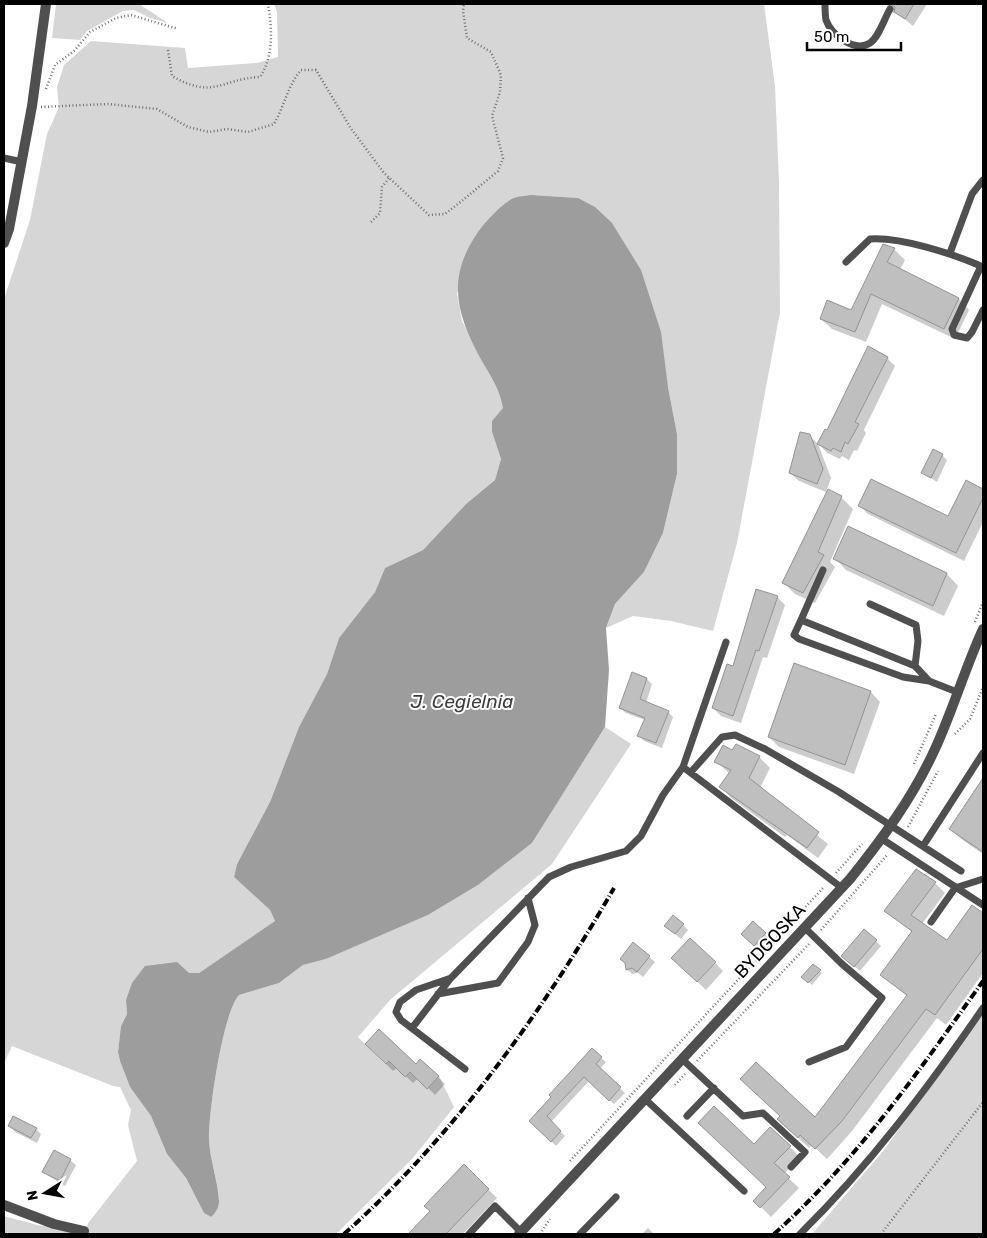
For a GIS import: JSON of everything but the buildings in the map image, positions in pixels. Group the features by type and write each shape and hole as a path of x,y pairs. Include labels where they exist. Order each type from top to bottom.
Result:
{"street":[{"path":"4,243 7,220 37,104 46,4"},
{"name":"BYDGOSKA","path":"520,1233 842,888 882,839 908,800 935,749 958,692 978,628"},
{"path":"4,1205 54,1224 84,1231"}],"lane":[{"path":"825,4 826,20 837,37 854,45 868,44 874,39 890,9"},
{"path":"4,158 22,162"},
{"path":"950,253 972,194 983,180"},
{"path":"846,262 870,239 886,238 950,253 982,266 952,329 954,335 967,338 983,310"},
{"path":"823,570 794,635 799,639 904,677 929,681 958,692"},
{"path":"870,604 916,625 918,641 915,666"},
{"path":"801,620 915,666 929,681"},
{"path":"412,1028 451,978 549,877 571,867 626,851 641,836 663,795 683,766 726,642"},
{"path":"691,772 722,738 735,735 765,749 892,825 961,871"},
{"path":"923,846 983,752"},
{"path":"683,766 842,888"},
{"path":"882,839 983,905"},
{"path":"931,922 955,888 983,879"},
{"path":"438,994 498,983 528,942 535,925 528,898"},
{"path":"805,928 842,964 882,998 846,1046 810,1062"},
{"path":"451,978 416,990 400,1002 396,1012 401,1020 466,1069"},
{"path":"800,1234 836,1198 874,1154 945,1063 983,1008"},
{"path":"682,1059 743,1116 764,1113 805,1152 791,1167"},
{"path":"687,1116 714,1088"},
{"path":"645,1099 744,1191"},
{"path":"580,1234 616,1197"},
{"path":"469,1234 495,1206 520,1233"}],"path":[{"path":"168,50 172,76 197,87 215,88 234,81 260,77 267,67 272,35 268,4"},
{"path":"37,104 59,107 108,104 157,109 188,127 209,132 227,128 248,132 274,124 284,108 295,78 301,70 316,70 350,126 389,178 428,214 445,214 498,171 503,158 492,116 500,92 501,75 491,52 468,38 463,11 464,4"},
{"path":"46,92 55,64 74,51 90,32 116,18 131,15 178,29"},
{"path":"372,222 380,213 382,187 389,178"},
{"path":"978,628 983,602"},
{"path":"913,767 940,706"},
{"path":"565,1166 831,880 863,842"},
{"path":"881,1234 983,1102"}],"shaded area":[{"path":"56,4 139,4 168,23 150,18 134,10 123,11 87,31 80,40 52,38"},
{"path":"274,4 764,4 775,86 779,182 780,312 737,543 713,631 671,621 633,616 606,628 615,604 644,572 663,533 677,474 677,434 668,387 578,198 532,195 457,293 462,321 501,393 504,408 492,432 501,459 495,480 466,504 423,550 385,568 375,592 339,638 327,674 299,727 270,802 237,864 234,877 270,910 275,921 199,973 189,973 126,1000 127,1014 121,1026 118,1052 130,1087 151,1116 167,1154 186,1178 204,1213 211,1217 217,1209 219,1200 209,1140 211,1109 222,1041 227,1021 239,995 279,983 303,965 326,959 428,915 478,885 532,843 605,727 631,744 552,864 390,1000 358,1037 385,1064 389,1061 405,1077 410,1072 427,1088 439,1076 454,1107 412,1159 336,1234 4,1234 4,1216 37,1225 84,1231 137,1161 128,1125 131,1110 120,1087 113,1086 12,1046 4,1063 4,299 30,220 47,134 59,107 57,87 64,65 91,41 185,48 188,68 257,63 278,57 277,12"},
{"path":"983,1012 983,1234 812,1234 884,1150"}],"water":[{"name":"J. Cegielnia","path":"532,195 578,198 595,207 612,223 641,270 661,332 668,387 677,434 677,474 663,533 644,572 615,604 606,628 609,670 605,727 532,843 478,885 428,915 326,959 303,965 279,983 239,995 227,1021 222,1041 211,1109 209,1140 219,1201 217,1210 211,1217 204,1213 186,1178 167,1154 151,1116 130,1087 118,1052 121,1026 127,1014 126,1000 132,983 145,966 177,962 189,973 199,973 275,921 270,910 234,877 237,864 270,802 299,727 327,674 339,638 375,592 385,568 423,550 466,504 495,480 501,459 492,432 492,421 503,408 500,395 474,346 461,314 458,282 461,266 468,249 485,223 512,199"}],"railway":[{"path":"344,1234 421,1157 492,1072 526,1027 557,981 614,888"},
{"path":"774,1234 833,1176 886,1114 983,981"}]}
